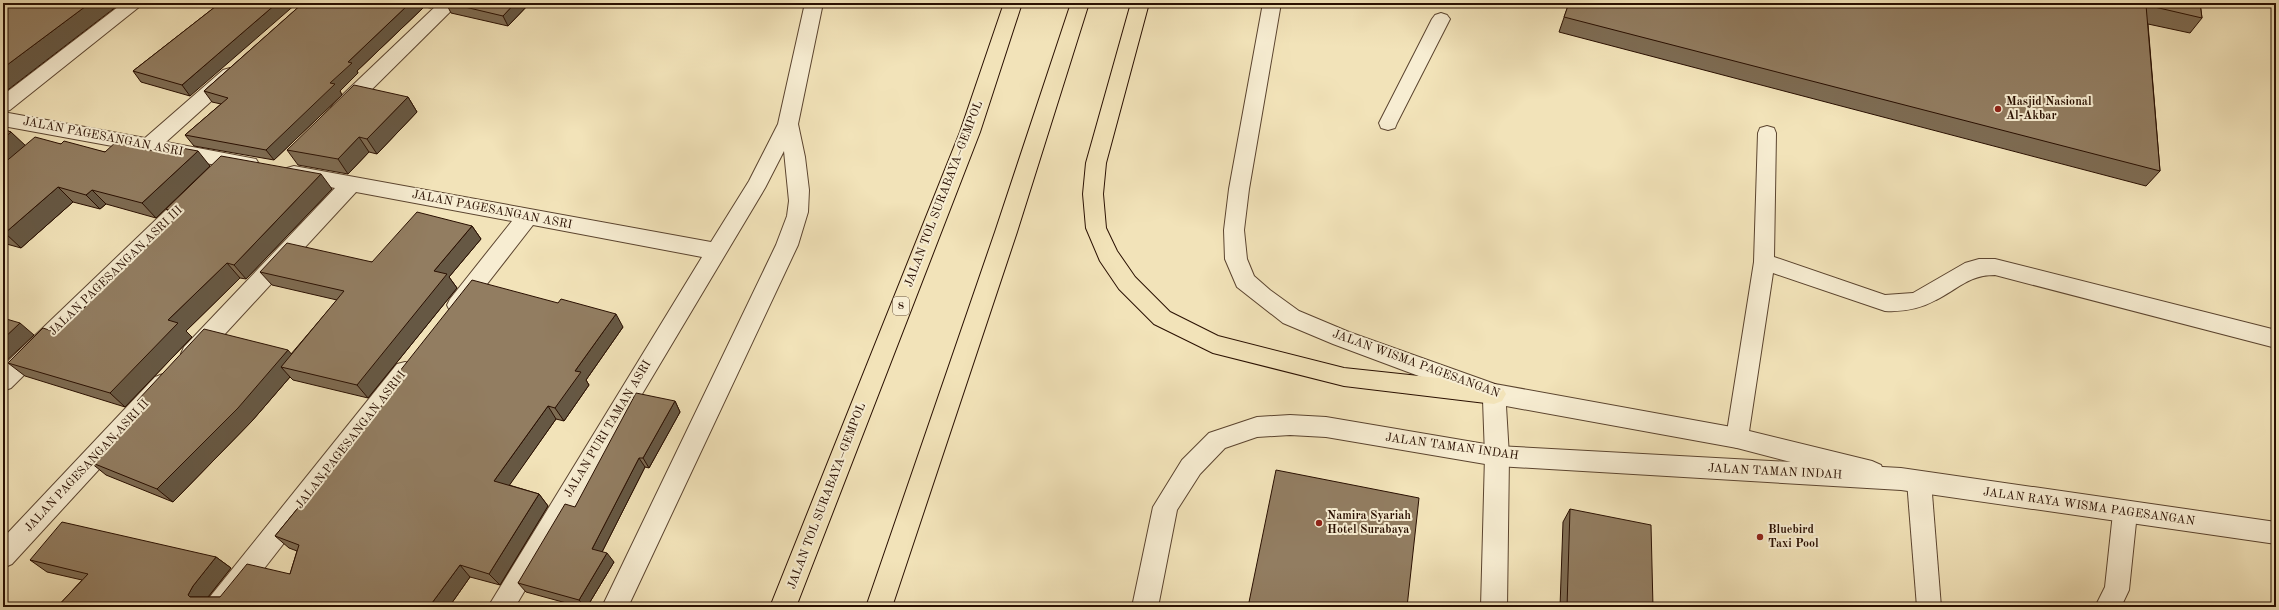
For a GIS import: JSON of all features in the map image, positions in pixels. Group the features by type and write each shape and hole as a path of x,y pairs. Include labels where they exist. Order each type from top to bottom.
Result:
{"highway":[{"name":"JALAN TOL SURABAYA–GEMPOL","path":"783,607 970,132 1013,3"},
{"path":"879,607 1006,232 1080,3"},
{"path":"1140,3 1096,162 1093,194 1096,228 1108,255 1127,283 1162,318 1213,344 1344,377 1494,394"}],"street":[{"path":"3,105 135,3"},
{"path":"329,120 450,3"},
{"path":"716,251 758,183 788,124 814,3"},
{"name":"JALAN WISMA PAGESANGAN","path":"1272,3 1239,189 1234,230 1236,259 1245,281 1291,317 1340,338 1494,394 1737,438 1910,480"},
{"path":"148,146 244,61"},
{"name":"JALAN PAGESANGAN ASRI","path":"3,119 716,251"},
{"path":"615,607 789,238 798,214 799,186 797,161 788,124"},
{"path":"43,145 61,130"},
{"path":"274,169 295,153"},
{"name":"JALAN PAGESANGAN ASRI III","path":"3,381 229,161"},
{"name":"JALAN PAGESANGAN ASRI II","path":"3,556 351,184"},
{"path":"445,320 528,216"},
{"name":"JALAN PURI TAMAN ASRI","path":"501,607 716,251"},
{"name":"JALAN PAGESANGAN ASRI I","path":"218,607 421,351"},
{"path":"1494,394 1497,456 1494,607"},
{"name":"JALAN TAMAN INDAH","path":"1145,607 1165,507 1191,467 1217,440 1258,427 1290,425 1326,427 1497,456 1910,480"},
{"name":"JALAN RAYA WISMA PAGESANGAN","path":"1910,480 2125,513 2276,533"}],"lane":[{"path":"1388,123 1441,19"},
{"path":"1737,438 1764,262 1767,133"},
{"path":"1764,262 1885,303 1901,305 1915,302 1972,269 1995,267 2276,339"},
{"path":"1910,480 1929,607"},
{"path":"2107,607 2117,590 2125,513"}],"building":[{"path":"3,3 90,3 3,68"},
{"path":"220,3 277,3 182,85 133,71"},
{"path":"303,3 410,3 348,62 352,63 330,83 335,84 266,150 185,135 228,98 204,91"},
{"path":"448,3 515,3 503,16"},
{"name":"Masjid Nasional Al-Akbar","path":"1569,3 2200,3 2202,18 2146,5 2160,171 1564,17"},
{"path":"354,85 408,97 367,139 359,137 338,159 287,150"},
{"path":"3,129 11,132 3,139"},
{"path":"35,137 61,144 64,141 105,152 117,141 157,152 165,145 198,151 142,203 92,190 86,195 58,187 5,233 3,233 3,164"},
{"path":"221,156 321,174 234,265 227,263 168,320 178,323 110,393 8,363 43,328 58,333 124,269 122,269 181,213 166,209"},
{"path":"417,212 472,226 434,271 447,274 357,385 281,367 344,291 260,272 287,243 372,262"},
{"path":"472,280 558,303 561,299 616,314 575,371 581,372 555,408 548,406 494,481 539,494 489,574 460,565 429,607 57,607 88,574 30,560 62,522 216,557 193,586 188,595 190,597 220,597 247,564 290,574 299,545 275,536 392,393 384,391"},
{"path":"3,318 20,323 3,339"},
{"path":"204,329 288,350 238,408 157,489 90,462 148,405 137,401"},
{"path":"636,393 675,401 643,458 639,458 592,549 607,553 579,600 518,583 565,504 575,507"},
{"path":"1276,470 1419,498 1407,607 1248,607"},
{"path":"1570,509 1651,525 1653,607 1567,607"}],"place":[{"name":"Masjid Nasional Al-Akbar","path":"1998,109"},
{"name":"Namira Syariah Hotel Surabaya","path":"1319,523"},
{"name":"Bluebird Taxi Pool","path":"1760,537"}]}
